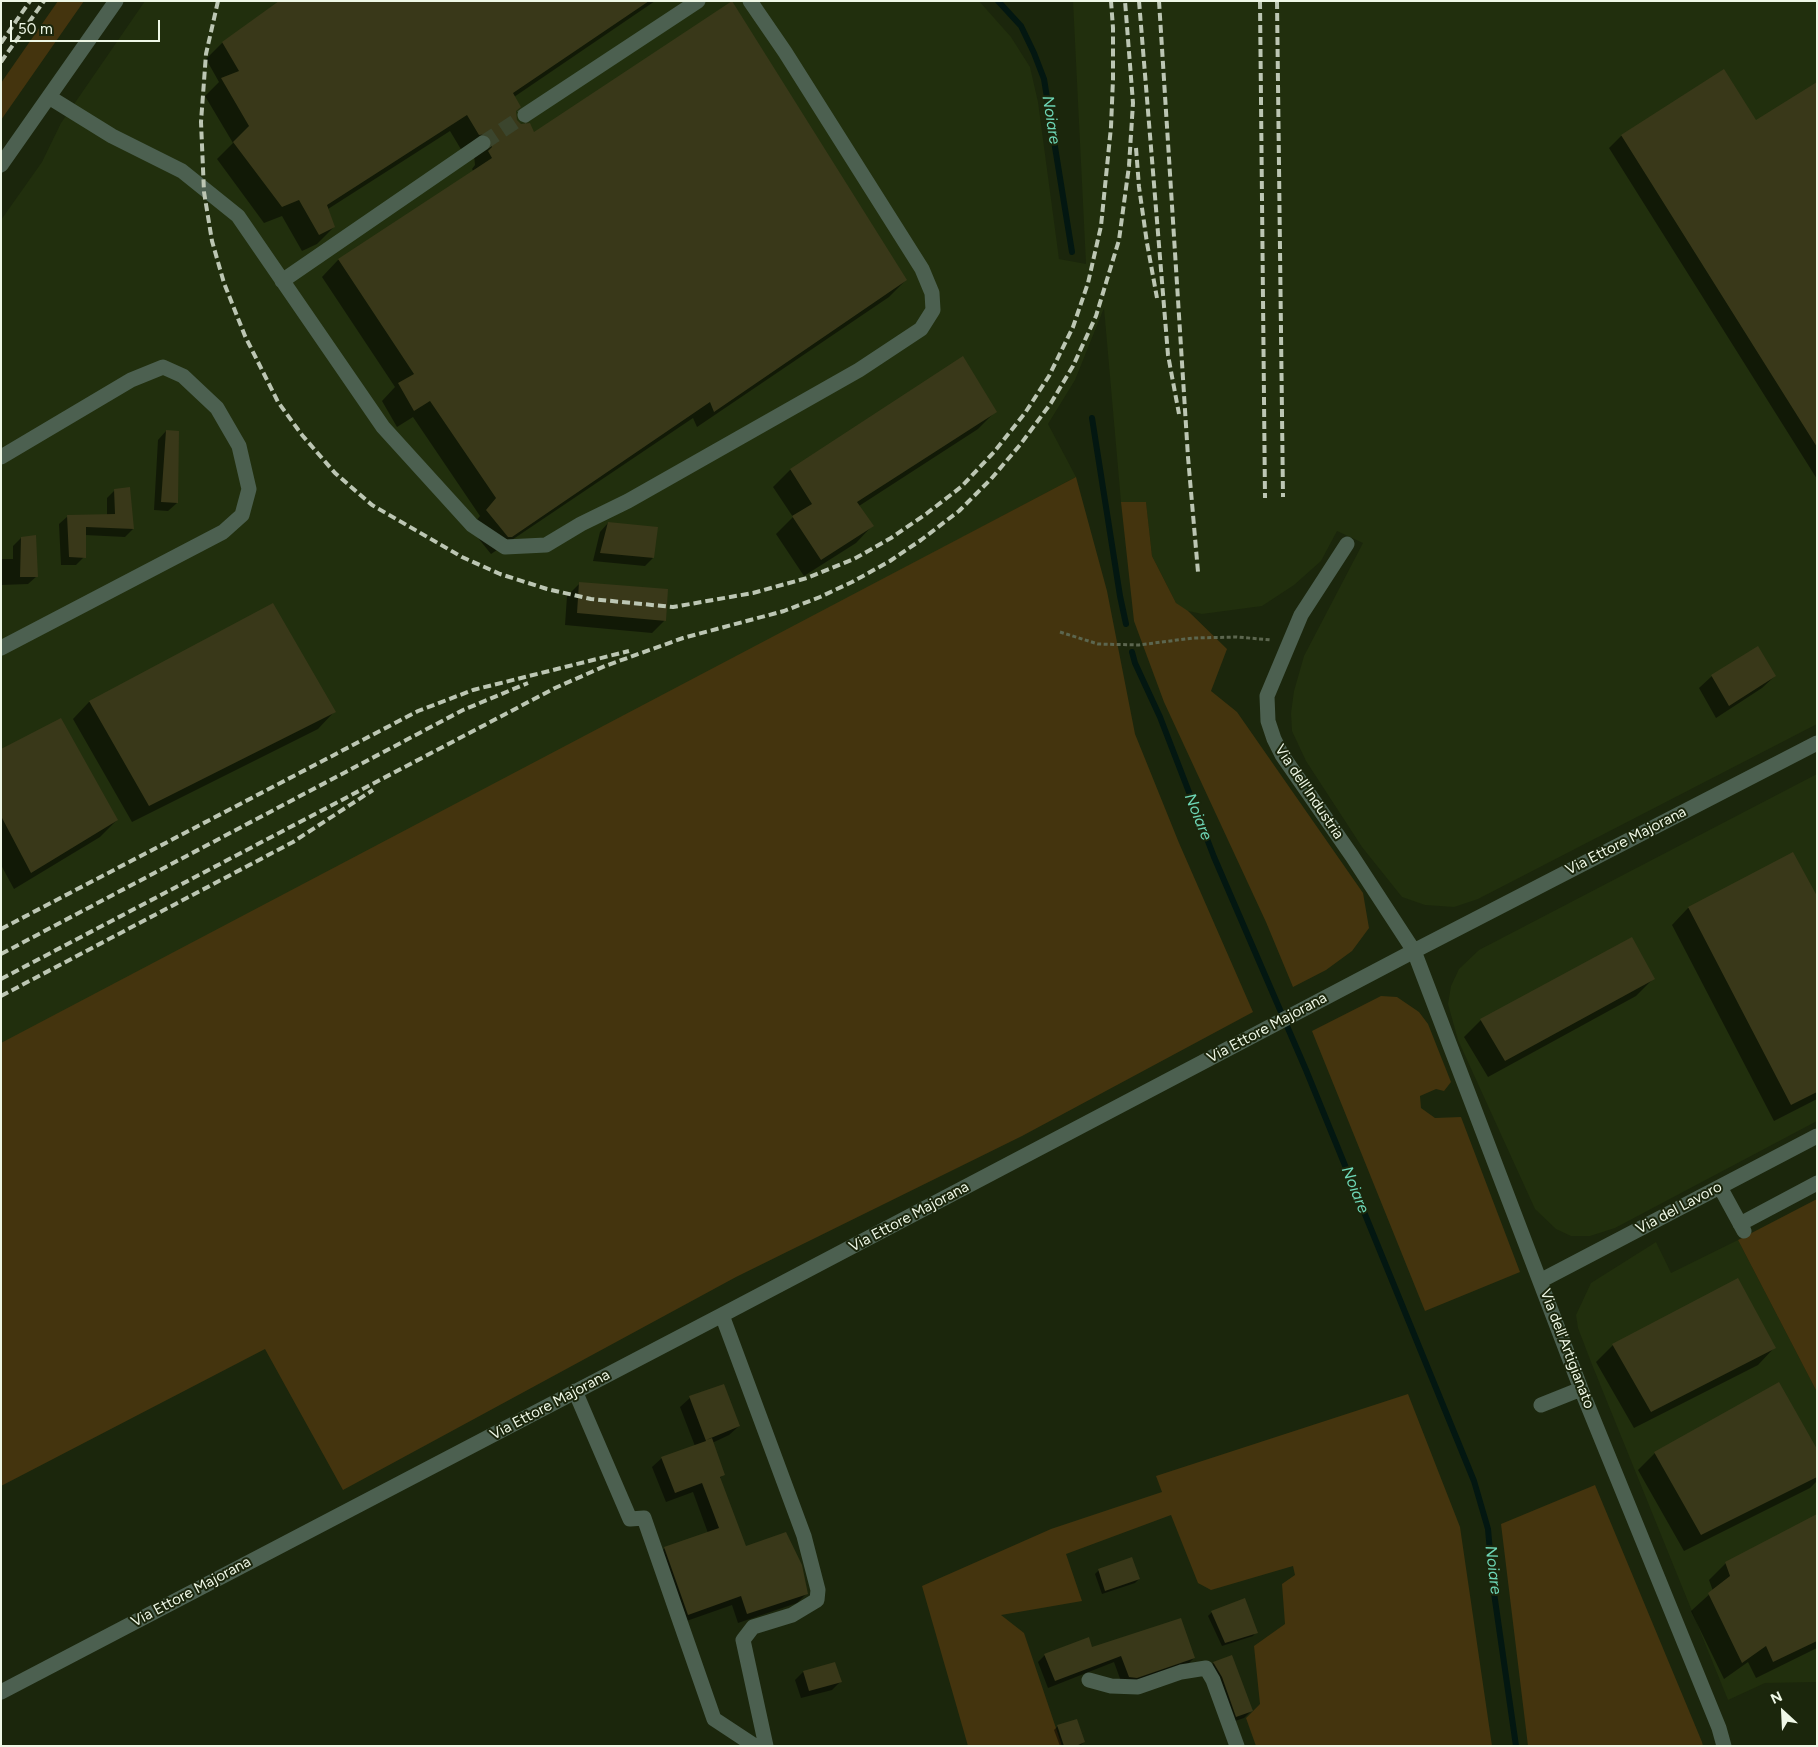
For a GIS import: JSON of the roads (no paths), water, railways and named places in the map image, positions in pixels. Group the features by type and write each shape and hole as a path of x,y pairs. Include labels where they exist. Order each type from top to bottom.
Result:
{"street":[{"path":"1,165 116,1"},
{"path":"525,115 698,1"},
{"path":"49,97 112,136 182,171 238,216 383,428 472,525 505,546 546,546 581,524 628,502 859,370 921,329 933,310 932,293 922,269 785,52 750,1"},
{"path":"282,281 483,143"},
{"path":"1,458 131,380 163,367 183,376 217,408 239,446 249,489 242,515 223,532 1,648"},
{"name":"Via dell'Industria","path":"1347,544 1301,615 1267,696 1268,721 1282,756 1352,856 1414,951"},
{"name":"Via Ettore Majorana","path":"1,1692 1301,1010 1817,743"},
{"name":"Via dell'Artigianato","path":"1414,951 1581,1389 1719,1728 1724,1746"},
{"name":"Via del Lavoro","path":"1540,1281 1817,1136"},
{"path":"1720,1187 1742,1227 1817,1183"},
{"path":"722,1315 804,1536 818,1590 816,1600 792,1615 753,1627 743,1640 766,1746"},
{"path":"1541,1405 1581,1389"},
{"path":"576,1391 630,1519 644,1518 714,1718 755,1746"},
{"path":"1089,1680 1111,1686 1138,1687 1181,1672 1206,1668 1213,1680 1237,1746"}],"waterway":[{"name":"Noiare","path":"998,1 1021,26 1044,79 1072,252"},
{"name":"Noiare","path":"1092,418 1126,624"},
{"name":"Noiare","path":"1132,652 1135,663 1160,717 1214,857 1306,1070 1474,1481 1488,1529 1493,1586 1516,1746"}],"tunnel":[{"path":"483,143 525,115"}],"railway":[{"path":"1,43 30,1"},
{"path":"1,62 44,1"},
{"path":"218,1 206,54 201,122 204,192 212,241 224,283 245,336 278,402 302,435 335,473 372,505 462,557 500,574 547,589 591,599 673,607 753,593 807,578 854,559 891,538 961,487 994,452 1025,413 1049,376 1073,327 1088,283 1101,226 1111,127 1113,79 1111,1"},
{"path":"1,979 555,688 605,666 683,638 784,611 820,597 890,561 959,511 991,479 1020,445 1051,403 1073,366 1096,316 1119,240 1129,166 1133,103 1125,1"},
{"path":"1139,1 1168,355 1179,414"},
{"path":"1159,1 1188,457 1198,572"},
{"path":"1260,1 1265,498"},
{"path":"1277,1 1283,497"},
{"path":"1136,148 1139,187 1157,298"},
{"path":"1,929 418,711 473,690 629,651"},
{"path":"1,954 463,710 528,683"},
{"path":"1,996 293,842 373,790"}]}
